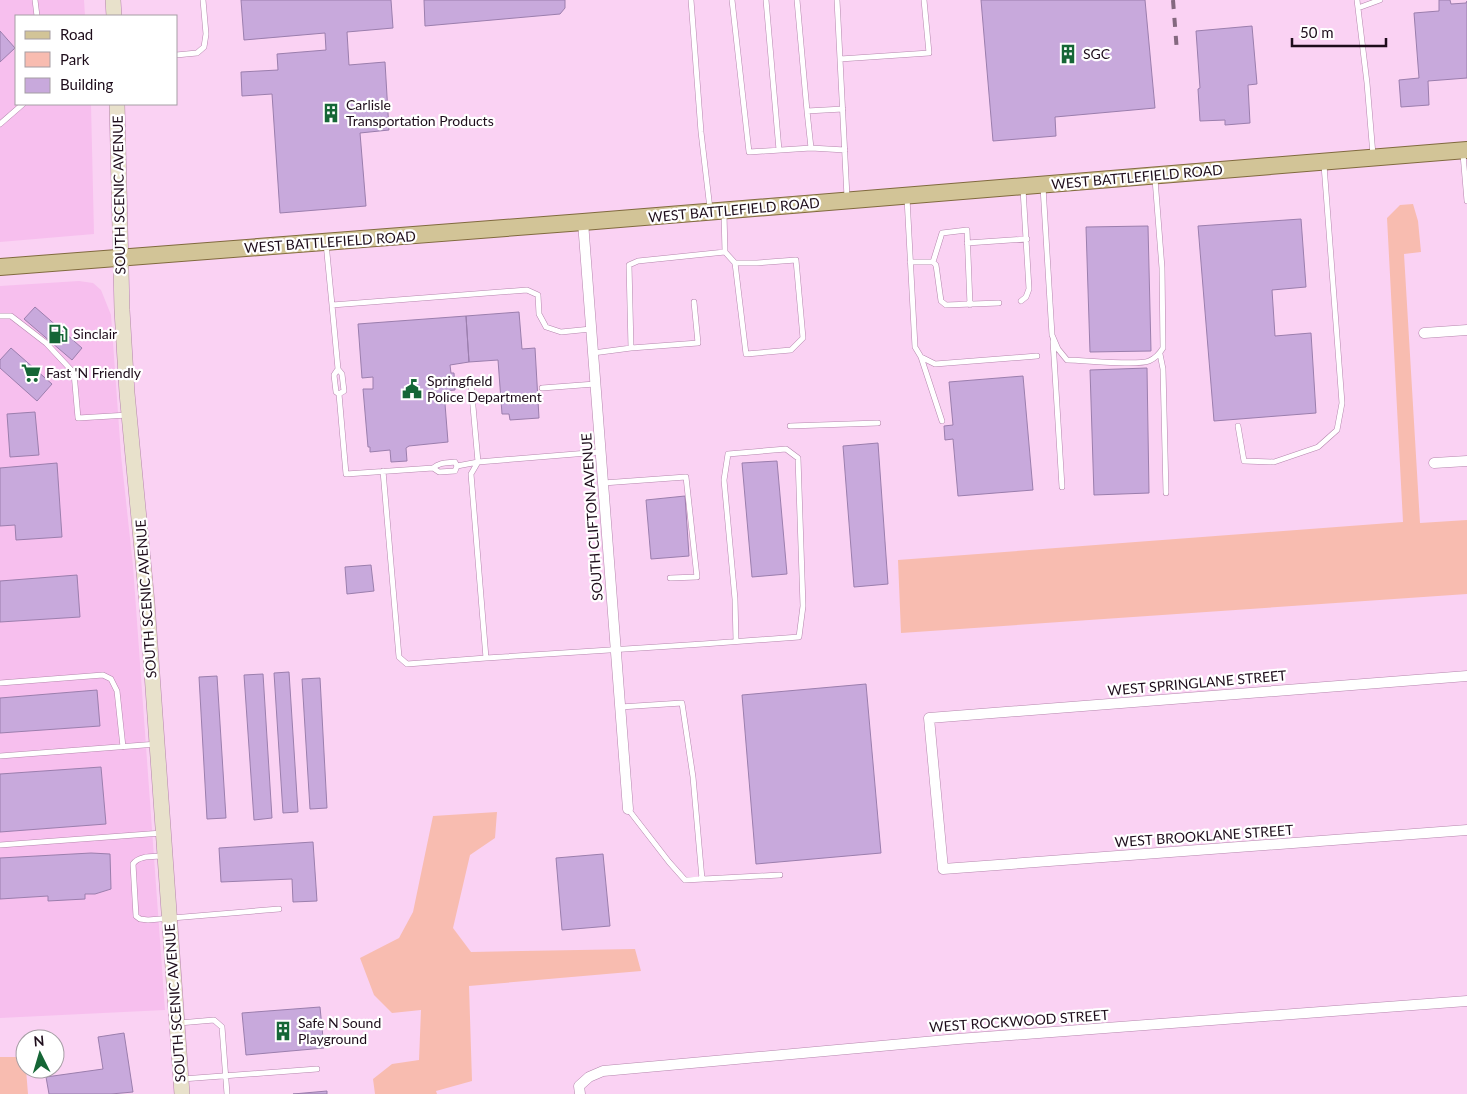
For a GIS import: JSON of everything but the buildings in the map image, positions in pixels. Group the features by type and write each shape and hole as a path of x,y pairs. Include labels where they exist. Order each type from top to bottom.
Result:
{"main road":[{"path":"113,0 114,15"},
{"name":"SOUTH SCENIC AVENUE","path":"117,105 122,310 129,415 147,603 182,1087"},
{"name":"WEST BATTLEFIELD ROAD","path":"0,267 326,243 1465,150"}],"street":[{"name":"SOUTH CLIFTON AVENUE","path":"583,222 628,808"},
{"path":"1424,333 1467,330"},
{"path":"1434,464 1467,461"},
{"name":"WEST SPRINGLANE STREET","path":"943,869 928,718 1467,676"},
{"name":"WEST BROOKLANE STREET","path":"943,869 1467,830"},
{"name":"WEST ROCKWOOD STREET","path":"580,1090 589,1077 603,1071 958,1040 1467,1001"}],"lane":[{"path":"35,0 37,15"},
{"path":"178,55 196,53 204,47 206,34 202,0"},
{"path":"692,0 701,132 725,252 735,263 746,354 791,350 803,338 796,260 735,263"},
{"path":"732,0 749,152 811,148 845,150"},
{"path":"766,0 779,150"},
{"path":"797,0 811,148"},
{"path":"837,0 847,200"},
{"path":"840,59 929,53 924,0"},
{"path":"1357,0 1374,158"},
{"path":"1358,8 1380,0"},
{"path":"0,124 22,105"},
{"path":"807,110 843,109"},
{"path":"1465,150 1467,201"},
{"path":"1238,426 1244,461 1274,462 1318,447 1337,430 1342,403 1324,162"},
{"path":"1052,335 1058,349 1067,360 1135,363 1149,361 1160,354 1163,348 1162,268 1155,176"},
{"path":"1043,184 1062,487"},
{"path":"1021,301 1026,297 1030,289 1023,186"},
{"path":"906,195 915,347 921,358 942,421"},
{"path":"933,262 942,233 967,230 970,304"},
{"path":"967,243 1027,241"},
{"path":"326,243 338,368 342,374 344,391 339,394 346,474 433,468 438,464 455,462 457,466"},
{"path":"631,348 629,266 638,261 725,252"},
{"path":"910,262 933,262"},
{"path":"933,262 936,265 941,301 946,305 999,303"},
{"path":"332,305 527,290 538,295 539,314 546,328 561,332 591,329"},
{"path":"593,353 698,343 694,302"},
{"path":"0,316 11,316 32,332 46,343 74,373 78,418 129,415"},
{"path":"1160,354 1163,369 1166,493"},
{"path":"921,358 935,364 1036,356"},
{"path":"471,384 478,462 470,474 486,658"},
{"path":"542,388 595,384"},
{"path":"790,426 878,423"},
{"path":"383,471 399,657 407,664 736,641 799,636 803,606 798,458 786,449 728,454 724,480 735,600 736,641"},
{"path":"457,466 478,462 600,452"},
{"path":"433,468 439,472 455,471 457,466"},
{"path":"603,484 686,477 697,577 670,578"},
{"path":"0,683 103,675 111,679 118,691 123,747"},
{"path":"620,707 682,703 693,777 702,879"},
{"path":"0,756 157,744"},
{"path":"628,808 685,880 780,875"},
{"path":"0,845 163,833"},
{"path":"165,856 140,858 133,864 136,916 140,919 148,920 279,909"},
{"path":"177,1023 214,1020 222,1027 227,1094"},
{"path":"182,1087 226,1076 316,1069"}],"shaded area":[{"path":"0,0 84,0 85,15 15,15 15,105 91,105 94,234 0,242"},
{"path":"79,281 93,283 101,290 111,315 121,455 133,566 165,1010 0,1018 0,286"}],"green space":[{"path":"1413,204 1418,221 1421,252 1404,254 1420,523 1467,520 1467,594 901,633 898,560 1403,522 1387,218 1400,205"},
{"path":"497,812 495,838 470,855 453,928 471,952 635,949 641,971 469,986 472,1081 436,1091 437,1094 375,1094 373,1079 392,1064 419,1060 421,1010 392,1013 374,995 360,958 399,938 413,912 433,816"},
{"path":"0,1057 15,1057 15,1079 27,1079 28,1094 0,1094"}],"railway":[{"path":"1173,0 1177,52"}],"place":[{"name":"SGC","path":"1068,54"},
{"name":"Carlisle Transportation Products","path":"331,113"},
{"name":"Sinclair","path":"58,334"},
{"name":"Fast 'N Friendly","path":"31,373"},
{"name":"Springfield Police Department","path":"412,389"},
{"name":"Safe N Sound Playground","path":"283,1031"}]}
